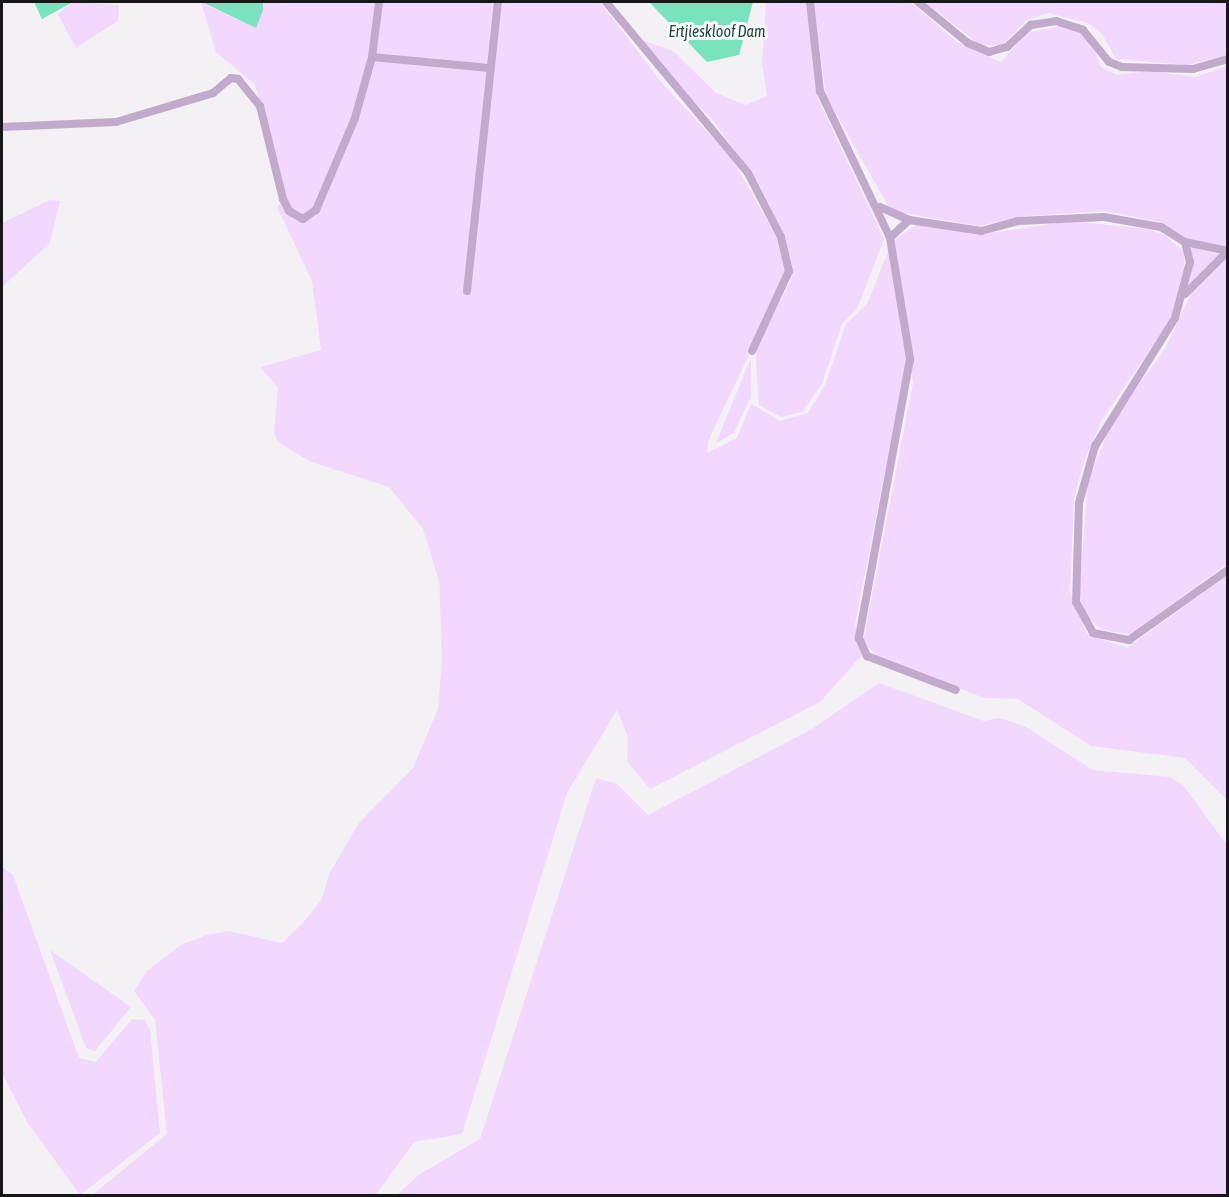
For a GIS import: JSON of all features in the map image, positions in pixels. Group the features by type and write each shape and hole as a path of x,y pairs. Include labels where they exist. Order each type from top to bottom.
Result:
{"street":[{"path":"2,127 117,122 213,93 231,78 238,79 260,106 283,199 289,211 303,219 322,198 325,178 355,118 372,57 379,2"},
{"path":"467,291 489,68 498,2"},
{"path":"606,2 748,173 788,254 784,287 752,351"},
{"path":"810,2 820,91 877,204 890,238 910,382 859,638 867,656 956,690"},
{"path":"918,2 968,43 989,52 1007,47 1031,25 1056,21 1083,30 1109,62 1122,67 1193,69 1227,59"},
{"path":"372,57 489,68"},
{"path":"877,204 909,220 981,231 1018,221 1104,217 1161,227 1185,242 1227,251"},
{"path":"890,238 909,220"},
{"path":"1185,242 1190,262 1184,295 1163,343 1108,419 1092,455 1079,503 1076,602 1093,633 1130,640 1227,570"},
{"path":"1184,295 1227,251"}],"shaded area":[{"path":"73,2 119,5 118,21 76,48 58,14"},
{"path":"201,2 256,28 263,2 600,2 662,83 733,160 781,245 785,268 779,292 708,441 707,453 737,438 751,404 780,421 808,413 825,385 846,324 867,304 890,247 907,359 855,624 862,655 820,702 650,789 627,761 628,737 617,710 567,793 462,1134 414,1142 376,1195 91,1196 167,1134 155,1020 134,991 147,971 181,945 207,935 229,931 282,943 303,923 322,899 329,874 359,823 413,768 438,709 442,658 439,581 423,529 389,487 309,461 278,442 274,433 278,387 260,367 321,350 312,281 277,207 285,198 255,85 216,52"},
{"path":"766,2 806,2 817,97 884,239 857,309 842,324 822,384 802,412 781,417 759,405 756,348 792,278 785,236 759,184 712,119 665,73 642,40 673,51 716,93 745,105 767,96 762,64"},
{"path":"813,2 910,2 957,42 1001,62 1027,33 1064,25 1090,39 1101,67 1117,75 1151,71 1195,77 1227,66 1227,246 1193,242 1161,222 1104,211 1025,216 979,226 891,211 826,96"},
{"path":"925,2 1227,2 1227,55 1187,65 1116,59 1102,34 1088,23 1048,13 1027,20 1002,45 980,45"},
{"path":"50,200 60,201 50,243 2,287 2,223"},
{"path":"1070,221 1147,229 1165,235 1184,252 1185,279 1172,317 1102,420 1084,461 1074,498 1070,592 1087,634 1127,648 1227,576 1227,800 1185,758 1091,746 1018,699 984,698 877,656 863,642 913,383 894,240 918,224 977,235"},
{"path":"1190,247 1221,255 1190,284 1193,259"},
{"path":"1227,257 1227,564 1131,634 1102,630 1085,615 1079,593 1088,481 1114,418 1165,349 1192,292"},
{"path":"751,358 751,396 734,433 716,443"},
{"path":"879,683 984,721 999,718 1024,726 1093,770 1170,777 1183,785 1227,845 1227,1195 397,1195 420,1174 480,1139 596,778 617,784 648,815 812,729"},
{"path":"2,867 13,875 79,1058 96,1062 132,1019 145,1020 150,1030 160,1133 80,1195 27,1122 2,1073"},
{"path":"50,950 131,1007 95,1051 86,1048"}],"water":[{"path":"34,2 73,2 42,19"},
{"path":"202,2 263,2 263,10 256,28"},
{"name":"Ertjieskloof Dam","path":"649,2 753,2 739,55 707,62"}]}
